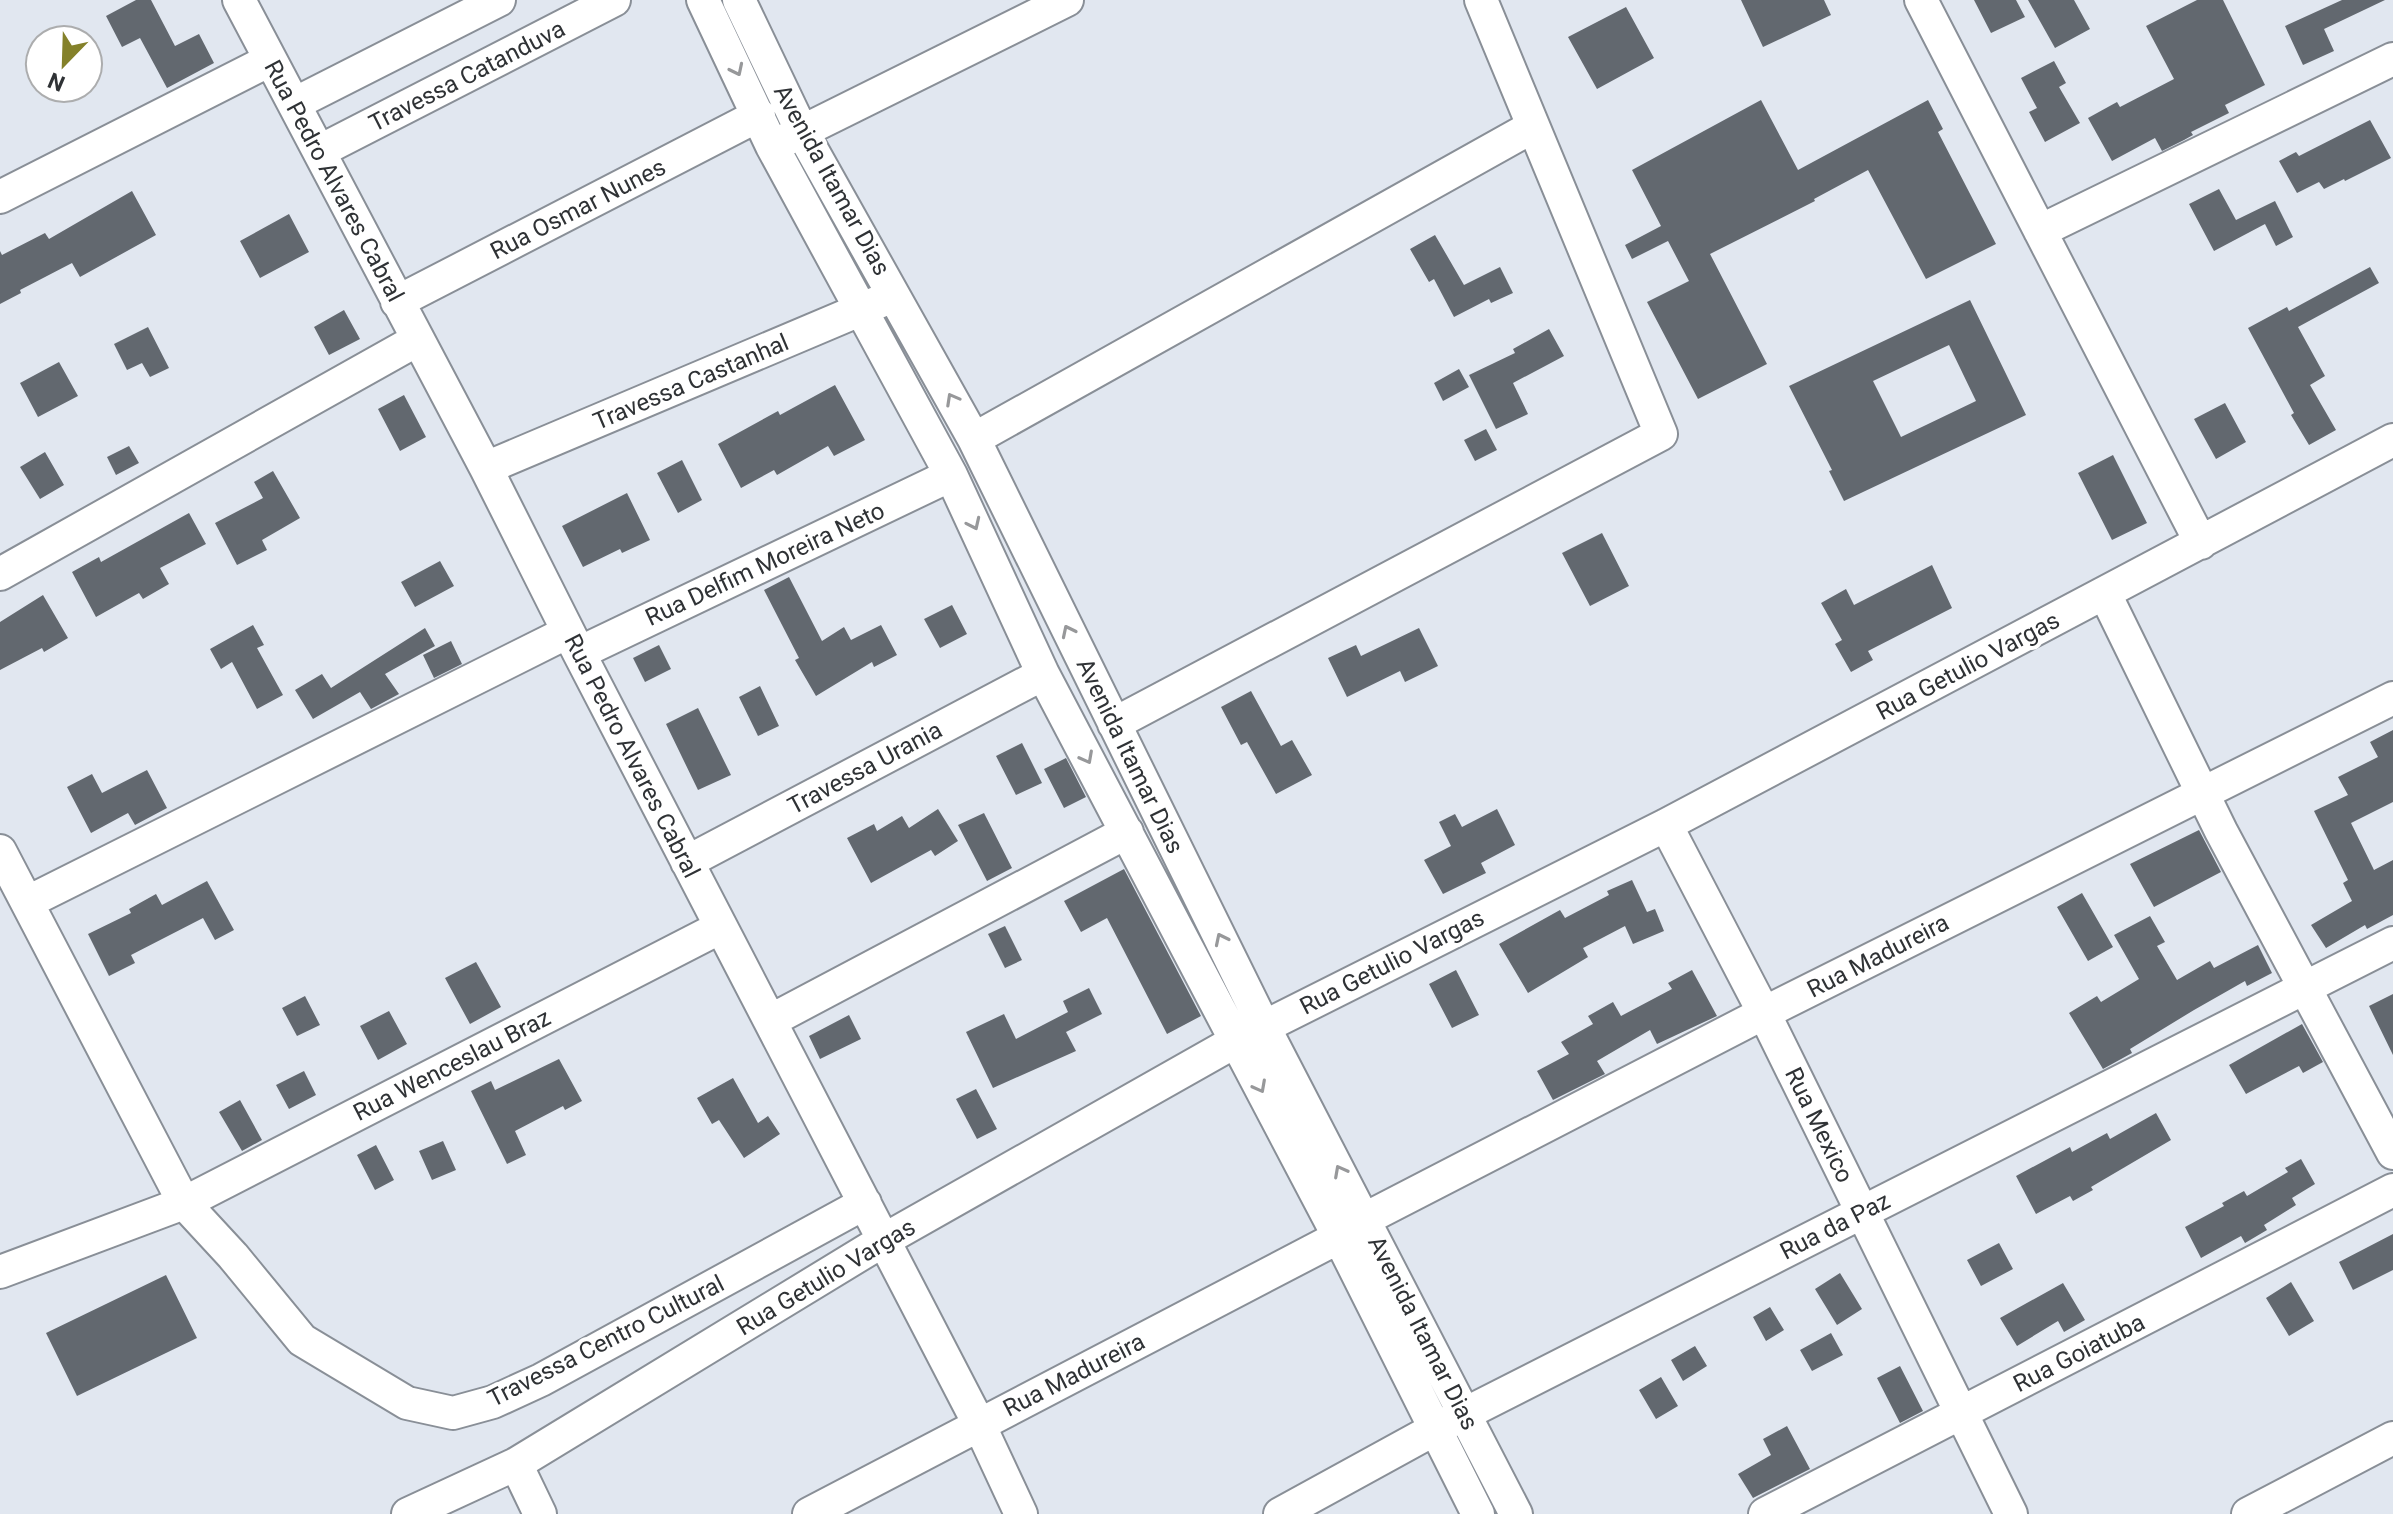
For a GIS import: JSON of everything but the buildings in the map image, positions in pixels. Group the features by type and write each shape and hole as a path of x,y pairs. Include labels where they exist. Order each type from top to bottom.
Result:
{"street":[{"name":"Rua Pedro Alvares Cabral","path":"239,0 486,468 979,1424 1021,1514"},
{"path":"294,104 499,0"},
{"name":"Travessa Catanduva","path":"320,151 614,0"},
{"name":"Avenida Itamar Dias","path":"703,0 772,146 951,475 1043,674 1127,832 1250,1034 1352,1228 1464,1414 1516,1514"},
{"name":"Avenida Itamar Dias","path":"739,0 802,132 974,439 1114,724 1250,1034"},
{"path":"772,146 1067,0"},
{"path":"1114,724 1661,434 1481,0"},
{"path":"1921,0 2201,543"},
{"path":"2040,231 2393,59"},
{"path":"0,197 270,60"},
{"name":"Rua Osmar Nunes","path":"397,302 759,115"},
{"path":"974,439 1532,127"},
{"name":"Travessa Castanhal","path":"486,468 895,295"},
{"path":"0,574 417,340"},
{"name":"Rua Getulio Vargas","path":"408,1514 516,1464 884,1240 1250,1034 1666,825 2393,440"},
{"name":"Rua Delfim Moreira Neto","path":"28,902 574,642 951,475"},
{"path":"2105,594 2221,831 2393,1153"},
{"name":"Travessa Urania","path":"687,862 1043,674"},
{"name":"Rua Madureira","path":"809,1514 1764,1013 2393,698"},
{"name":"Rua Mexico","path":"1666,825 1764,1013 2011,1514"},
{"path":"770,1021 1127,832"},
{"name":"Travessa Centro Cultural","path":"0,851 184,1203 233,1256 302,1340 407,1403 453,1413 493,1402 541,1380 865,1203"},
{"name":"Rua Wenceslau Braz","path":"0,1272 184,1203 721,927"},
{"name":"Rua da Paz","path":"1280,1514 1464,1414 2393,943"},
{"name":"Rua Goiatuba","path":"1765,1514 2393,1190"},
{"name":"Avenida Itamar Dias","path":"1352,1228 1435,1429 1478,1514"},
{"path":"2248,1514 2393,1438"},
{"path":"516,1464 540,1514"}]}
